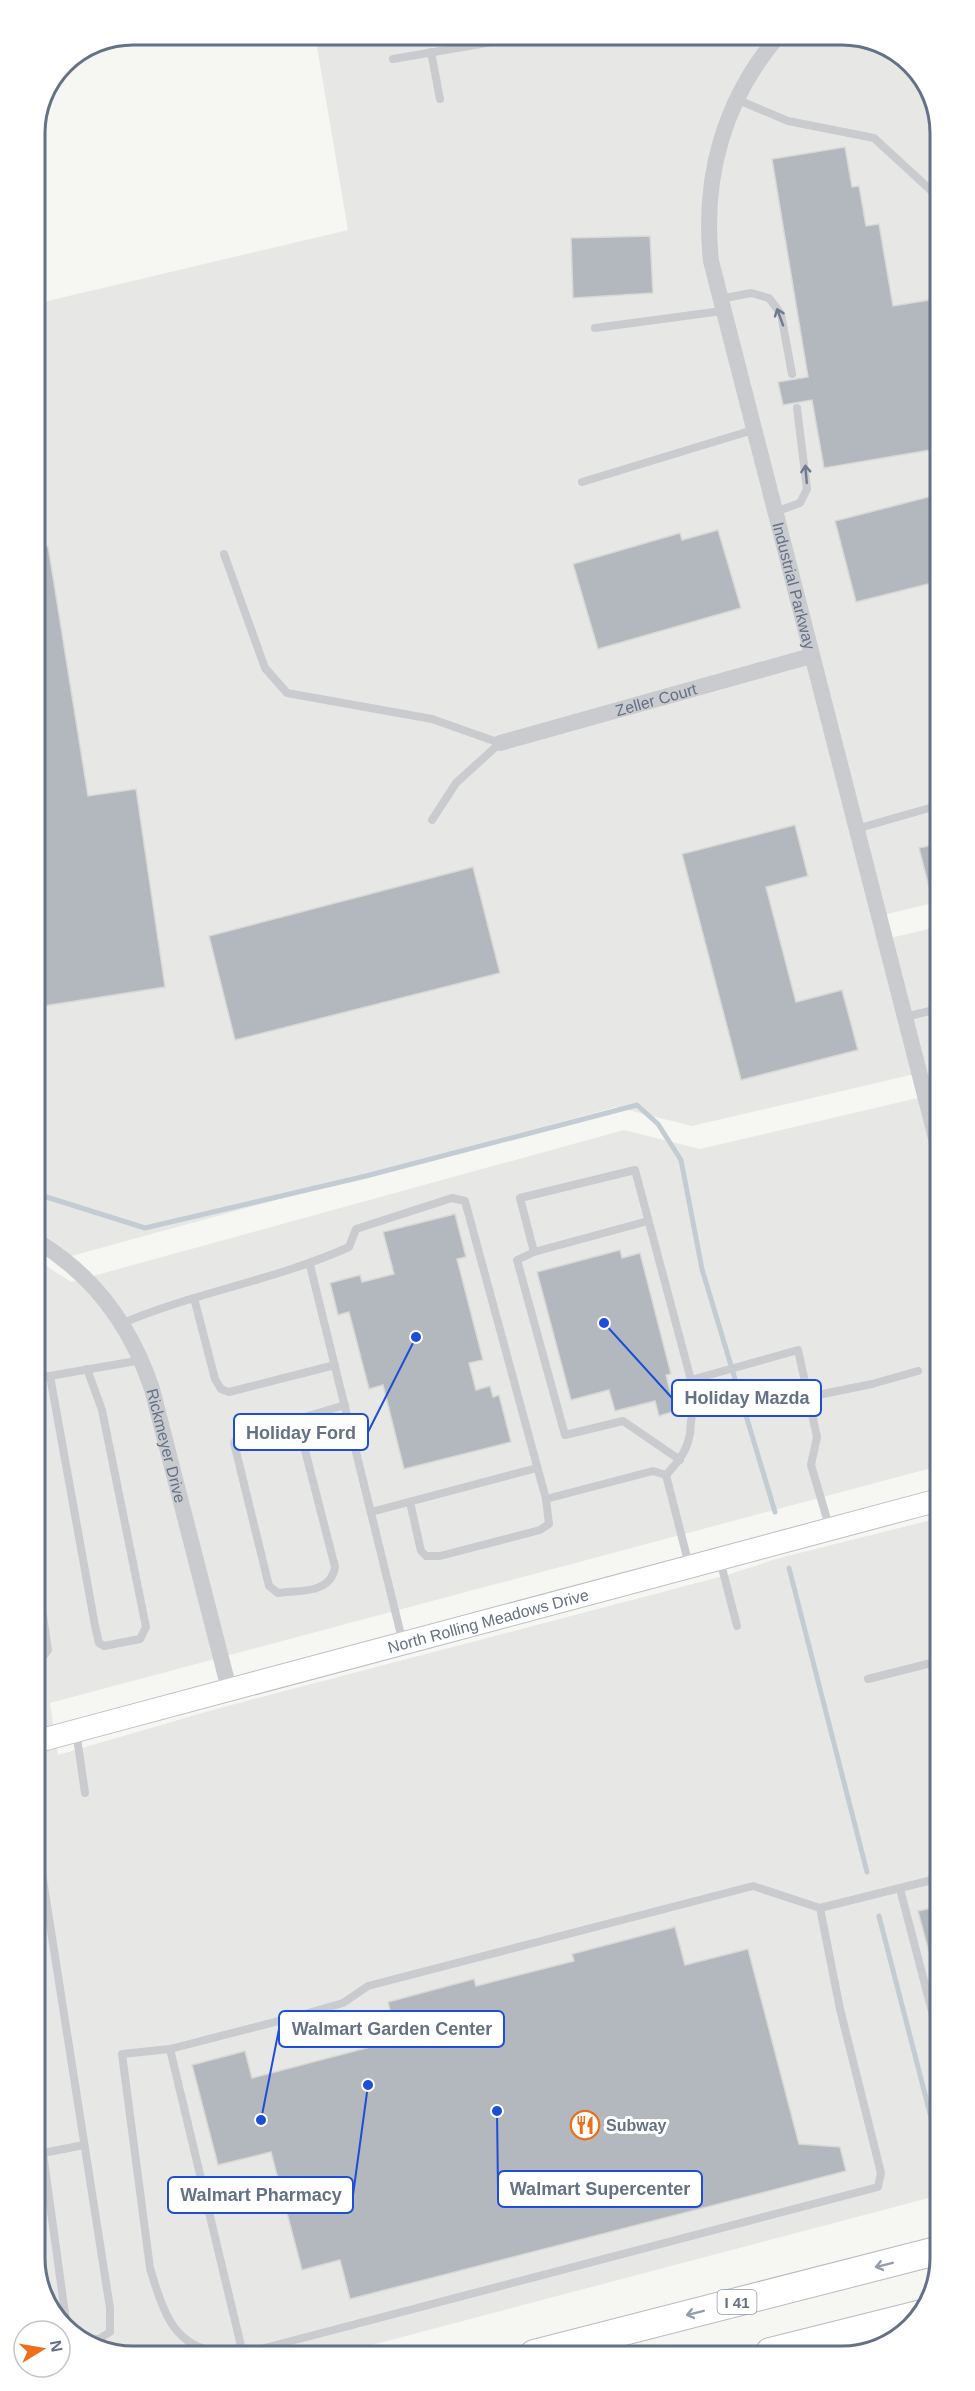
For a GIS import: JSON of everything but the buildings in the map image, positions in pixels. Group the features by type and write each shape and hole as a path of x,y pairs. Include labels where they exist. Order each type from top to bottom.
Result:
{"highway":[{"name":"I 41","path":"565,2346 930,2253"},
{"path":"794,2346 906,2318"}],"main road":[{"name":"North Rolling Meadows Drive","path":"45,1739 930,1502"}],"street":[{"name":"Industrial Parkway","path":"771,45 752,69 736,99 718,145 709,197 709,246 721,305 930,1116"},
{"name":"Zeller Court","path":"500,743 811,656"},
{"name":"Rickmeyer Drive","path":"45,1247 83,1275 123,1323 142,1360 152,1389 230,1689"}],"lane":[{"path":"393,59 473,45"},
{"path":"431,52 440,99"},
{"path":"736,99 788,121 874,138 930,189"},
{"path":"595,328 721,305 751,293 769,298 781,314 792,374"},
{"path":"774,513 800,504 807,489 797,408"},
{"path":"582,482 753,430"},
{"path":"224,554 265,668 287,693 432,719 500,743 456,783 432,820"},
{"path":"856,829 930,808"},
{"path":"904,1017 930,1011"},
{"path":"534,1252 520,1198 635,1170 698,1405 690,1419 690,1437 680,1460 666,1475"},
{"path":"123,1323 159,1308 310,1265 349,1247 356,1229 452,1198 465,1201 546,1499 549,1524 540,1530 440,1556 426,1556 422,1551 410,1502"},
{"path":"648,1221 534,1252 517,1260 565,1436 623,1421 680,1460"},
{"path":"310,1265 403,1643"},
{"path":"194,1298 215,1379 221,1389 229,1392 335,1365"},
{"path":"691,1380 798,1350 817,1437 811,1465 830,1529"},
{"path":"45,1377 142,1360"},
{"path":"50,1376 95,1626 99,1643 104,1647 140,1640 146,1627 102,1410 87,1369"},
{"path":"808,1397 872,1384 918,1371"},
{"path":"297,1419 335,1567 333,1578 324,1587 278,1593 269,1586 234,1443 238,1437 297,1419 345,1405"},
{"path":"371,1512 537,1468"},
{"path":"546,1499 653,1471 666,1475"},
{"path":"666,1475 690,1568"},
{"path":"720,1560 737,1626"},
{"path":"45,1630 48,1650 45,1654"},
{"path":"868,1679 930,1663"},
{"path":"76,1731 85,1792"},
{"path":"200,2346 177,2335 160,2300 150,2268 122,2054 170,2049 343,2002 368,1986 753,1886 820,1908 930,1880"},
{"path":"900,1888 930,2004"},
{"path":"45,1904 110,2308 110,2332 99,2339"},
{"path":"272,2346 878,2187 881,2173 840,2009 820,1908"},
{"path":"170,2049 241,2346"},
{"path":"45,2153 84,2145"},
{"path":"45,2168 65,2313"}],"shaded area":[{"path":"317,45 847,45 864,48 886,57 912,80 925,105 930,134 930,904 879,916 919,1073 692,1126 616,1107 64,1258 45,1246 45,302 348,230"},
{"path":"930,929 930,1468 50,1703 58,1755 216,1709 727,1575 779,1558 930,1520 930,2198 368,2346 128,2346 100,2339 80,2328 67,2316 54,2297 45,2258 45,1265 71,1282 624,1130 700,1149 926,1096 886,939"}],"waterway":[{"path":"45,1197 145,1228 366,1176 637,1105 658,1124 681,1160 702,1269 775,1512"},
{"path":"789,1568 867,1872"},
{"path":"879,1916 930,2114"}],"place":[{"name":"Holiday Mazda","path":"604,1323"},
{"name":"Holiday Ford","path":"416,1337"},
{"name":"Walmart Pharmacy","path":"368,2085"},
{"name":"Walmart Supercenter","path":"497,2111"},
{"name":"Walmart Garden Center","path":"261,2120"},
{"name":"Subway","path":"585,2125"}]}
